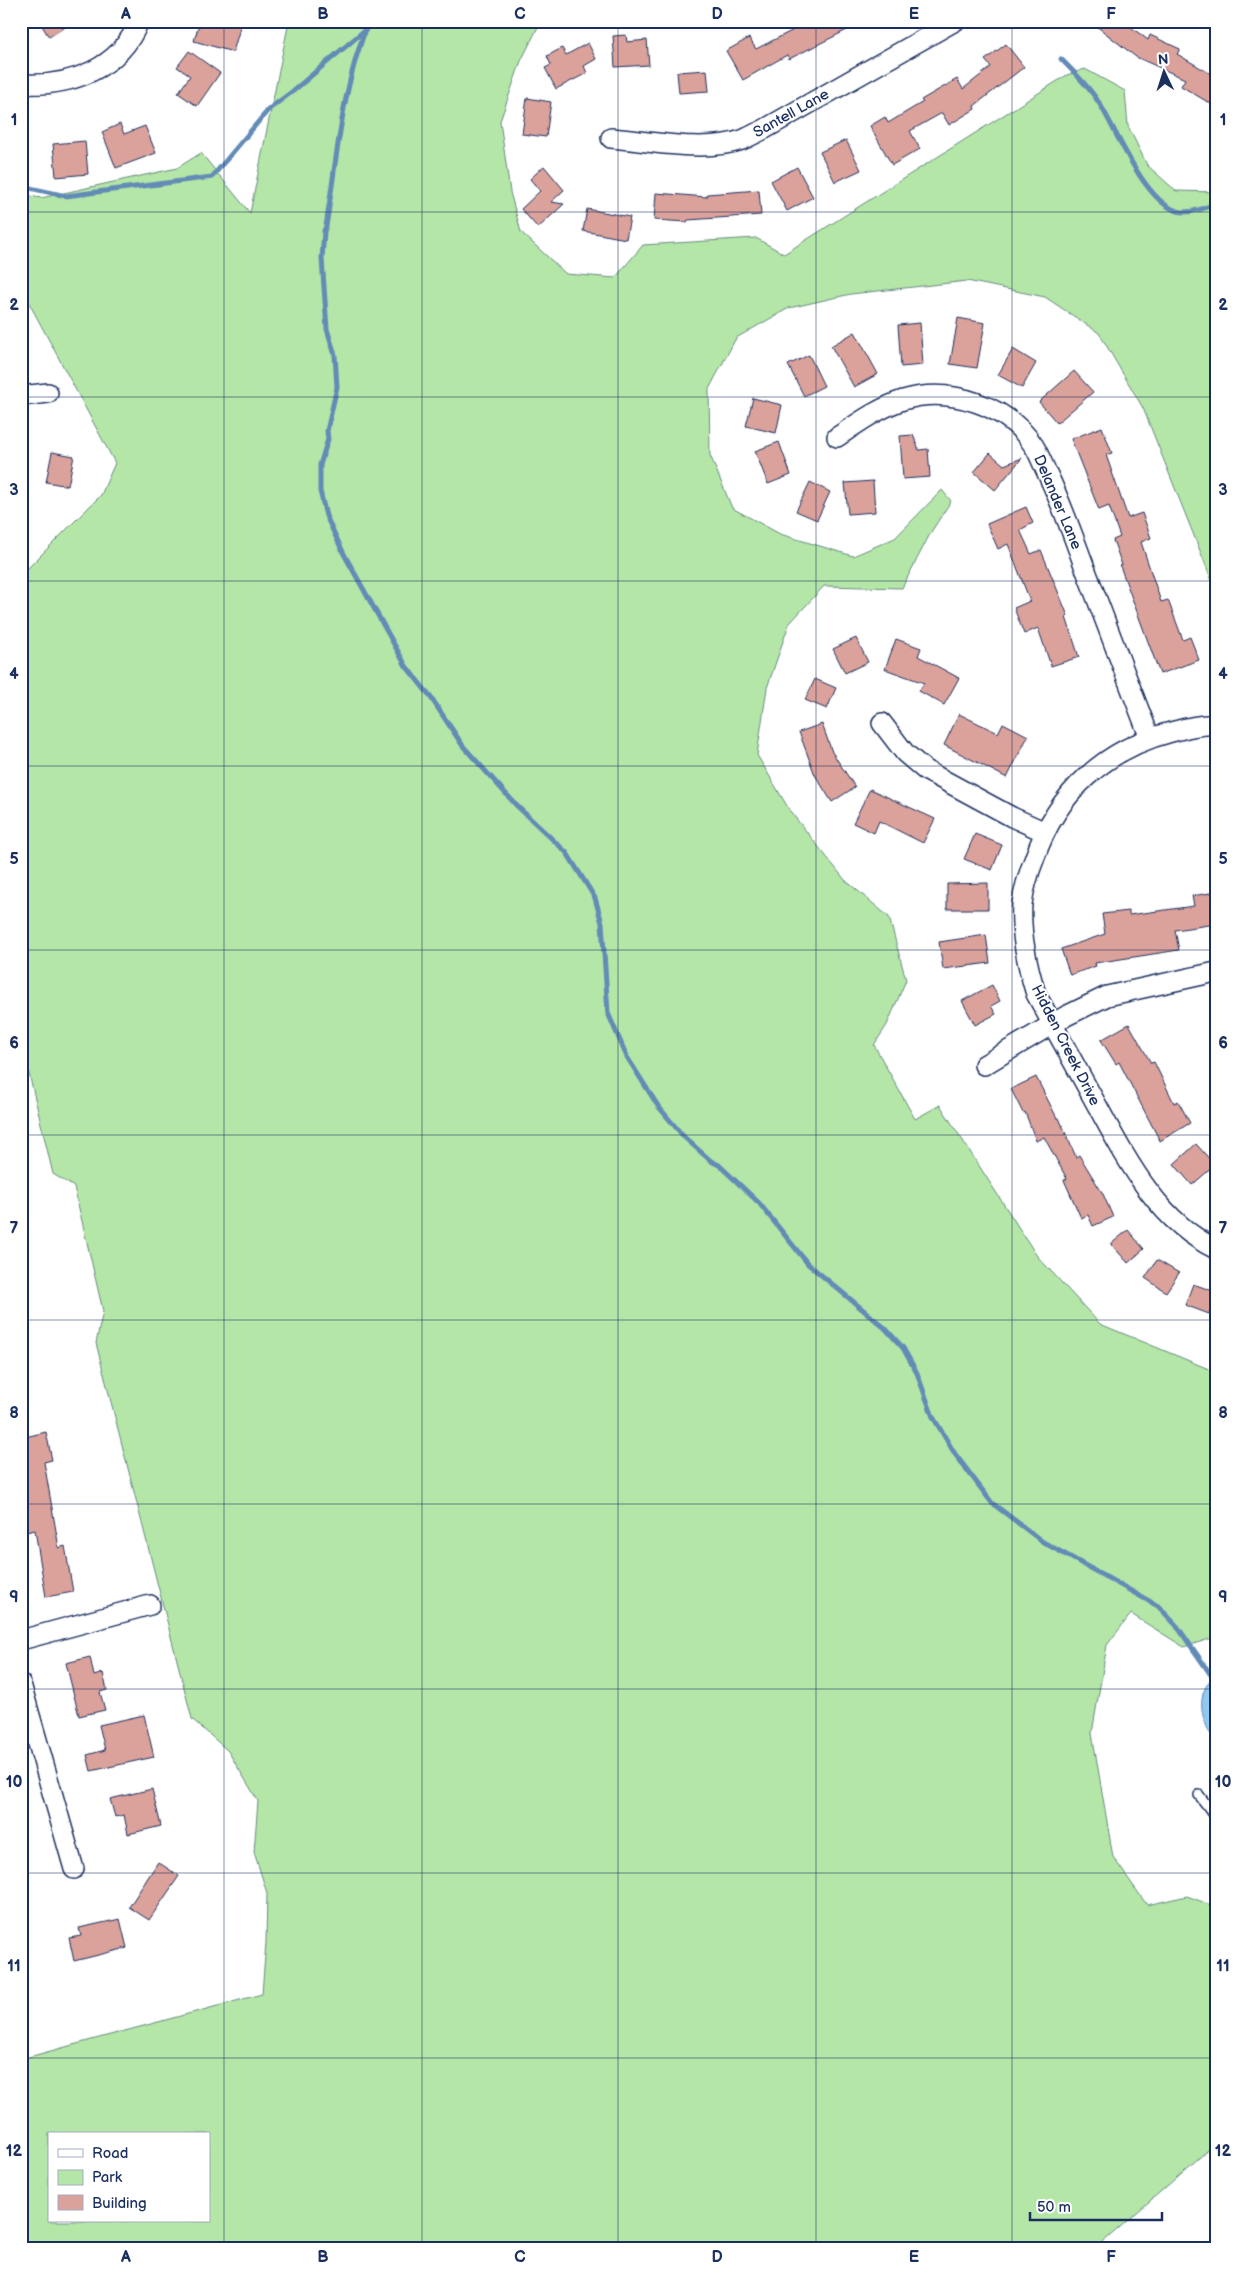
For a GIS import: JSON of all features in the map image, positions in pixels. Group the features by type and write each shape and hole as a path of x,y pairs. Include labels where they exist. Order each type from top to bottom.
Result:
{"street":[{"path":"21,84 50,84 75,79 100,68 116,57 130,40 139,21"},
{"name":"Santell Lane","path":"611,138 694,145 719,145 742,140 956,21"},
{"path":"21,396 48,394"},
{"name":"Delander Lane","path":"837,437 869,416 903,401 927,395 954,397 980,403 1019,429 1034,446 1061,502 1150,738"},
{"path":"882,723 904,753 925,770 1012,818 1045,832"},
{"name":"Hidden Creek Drive","path":"1216,725 1188,727 1150,738 1123,750 1095,768 1072,791 1053,816 1028,875 1022,904 1023,938 1029,972 1036,994 1112,1133 1143,1184 1161,1207 1180,1226 1200,1241 1216,1249"},
{"path":"984,1065 1052,1024 1107,996 1216,972"},
{"path":"21,1640 150,1605"},
{"path":"21,1684 74,1869"}],"lane":[{"path":"1199,1794 1216,1817"}],"green space":[{"path":"289,21 541,21 521,61 500,121 510,192 521,232 566,274 615,278 643,245 756,238 784,254 1067,75 1085,69 1125,91 1128,126 1147,165 1176,191 1216,192 1216,591 1143,408 1099,333 1045,297 967,281 851,294 789,308 736,338 709,389 710,455 732,508 780,534 853,556 895,538 942,490 951,501 931,532 902,588 824,586 789,624 767,688 757,755 790,811 845,880 889,917 906,980 887,1025 874,1045 915,1119 940,1105 1037,1256 1100,1324 1216,1372 1216,1637 1184,1647 1131,1614 1107,1645 1092,1733 1113,1857 1147,1905 1187,1896 1216,1907 1216,2143 1095,2249 21,2249 21,2059 262,1994 267,1893 254,1852 258,1801 228,1751 192,1719 96,1343 103,1311 74,1187 53,1174 21,1040 21,575 101,495 115,463 21,288 21,194 41,198 177,168 201,153 250,213"}],"water":[{"path":"1216,1674 1216,1742 1203,1716 1202,1698 1204,1690"}],"building":[{"path":"39,21 75,21 49,37"},
{"path":"211,21 242,21 233,52 194,41 199,24 210,27"},
{"path":"811,21 865,21 789,59 787,55 743,80 726,51 749,38 756,49"},
{"path":"1090,21 1123,21 1148,40 1150,35 1180,49 1177,54 1216,77 1216,107 1181,86 1185,79 1136,57"},
{"path":"626,35 627,42 647,40 649,65 615,67 613,36"},
{"path":"588,43 596,59 584,66 587,73 556,89 545,68 551,65 547,56 562,48 566,55"},
{"path":"1006,44 1024,67 974,106 975,109 949,125 942,113 910,131 920,149 892,165 870,126 885,117 888,123 923,102 921,100 957,79 963,89 991,67 985,60"},
{"path":"189,51 220,73 197,106 178,93 190,76 177,67"},
{"path":"707,70 709,91 679,93 677,72"},
{"path":"527,98 551,102 546,137 522,134"},
{"path":"120,124 124,134 145,126 156,153 116,168 102,132"},
{"path":"846,140 861,170 835,182 820,152"},
{"path":"85,141 88,174 56,177 53,144"},
{"path":"544,166 564,190 551,202 564,204 538,228 521,209 540,191 530,179"},
{"path":"797,167 813,197 787,211 771,181"},
{"path":"759,190 761,215 688,220 687,222 654,220 656,193 707,197 707,194"},
{"path":"587,209 630,217 626,239 583,231"},
{"path":"958,318 985,323 977,368 950,364"},
{"path":"920,323 923,365 901,367 898,325"},
{"path":"855,332 878,374 854,387 831,346"},
{"path":"1013,349 1036,363 1022,388 998,375"},
{"path":"809,355 824,386 804,396 788,365"},
{"path":"1074,371 1093,392 1057,423 1039,402"},
{"path":"753,398 782,405 776,433 746,426"},
{"path":"1102,427 1112,453 1106,455 1128,518 1142,513 1151,538 1141,542 1161,602 1168,600 1183,640 1190,637 1199,660 1160,674 1120,566 1122,565 1113,540 1120,537 1109,506 1099,510 1071,439"},
{"path":"913,435 919,450 928,449 930,477 903,479 900,436"},
{"path":"779,442 791,475 768,484 755,451"},
{"path":"52,452 74,456 68,486 46,482"},
{"path":"990,453 1004,465 1022,458 995,490 974,472"},
{"path":"873,481 875,512 848,514 845,483"},
{"path":"810,482 830,492 817,520 796,511"},
{"path":"1026,507 1033,523 1020,530 1031,554 1041,550 1068,616 1066,617 1079,657 1051,666 1038,628 1024,634 1014,608 1030,601 1008,544 998,549 987,524"},
{"path":"856,638 868,662 845,673 833,649"},
{"path":"896,639 921,648 918,656 959,678 944,705 919,691 924,683 885,669"},
{"path":"815,679 836,688 827,709 805,700"},
{"path":"959,714 998,733 1003,723 1028,736 1007,778 944,745"},
{"path":"822,724 832,752 855,787 832,802 815,775 799,732"},
{"path":"870,789 935,819 923,843 879,821 874,833 853,823"},
{"path":"975,834 1002,845 992,870 964,859"},
{"path":"988,883 988,909 947,909 947,884"},
{"path":"1216,892 1216,924 1175,930 1179,950 1095,963 1096,966 1070,975 1061,949 1105,934 1102,914 1129,911 1129,915 1194,906 1192,896"},
{"path":"986,935 990,963 943,969 939,942"},
{"path":"992,985 1000,1001 991,1006 996,1014 975,1025 962,1001"},
{"path":"1129,1024 1151,1063 1154,1062 1174,1103 1178,1101 1190,1123 1160,1141 1119,1062 1116,1064 1101,1040"},
{"path":"1036,1077 1057,1118 1059,1118 1076,1157 1079,1155 1103,1194 1113,1217 1093,1226 1088,1215 1081,1218 1064,1180 1067,1179 1044,1137 1036,1141 1025,1112 1023,1113 1011,1089"},
{"path":"1196,1144 1215,1165 1192,1185 1174,1164"},
{"path":"1128,1230 1144,1249 1128,1263 1111,1244"},
{"path":"1157,1260 1179,1273 1166,1292 1145,1278"},
{"path":"1193,1284 1216,1292 1209,1314 1185,1305"},
{"path":"46,1432 52,1460 44,1462 59,1548 65,1546 73,1592 46,1597 35,1530 26,1532 21,1507 21,1438"},
{"path":"90,1657 94,1676 103,1673 107,1690 100,1692 105,1710 79,1716 66,1663"},
{"path":"144,1715 154,1757 91,1771 87,1755 105,1750 99,1725"},
{"path":"152,1789 161,1826 128,1834 124,1815 115,1817 110,1799"},
{"path":"158,1862 179,1876 149,1920 129,1907"},
{"path":"120,1919 127,1948 74,1961 69,1938 81,1936 79,1928"}],"waterway":[{"path":"369,21 352,70 346,96 324,231 322,259 327,329 335,355 337,387 327,431 328,439 320,465 320,491 326,516 344,554 406,666 430,696 463,746 517,806 567,853 595,898 602,923 608,1013 627,1057 658,1106 684,1137 711,1161 719,1165 759,1203 808,1264 885,1328 903,1348 917,1373 933,1417 955,1454 992,1503 1043,1542 1158,1606 1177,1626 1216,1682"},
{"path":"21,186 66,196 212,177 269,109 365,30"},
{"path":"1061,59 1097,100 1135,168 1158,198 1170,208 1183,212 1204,208 1216,203"}]}
